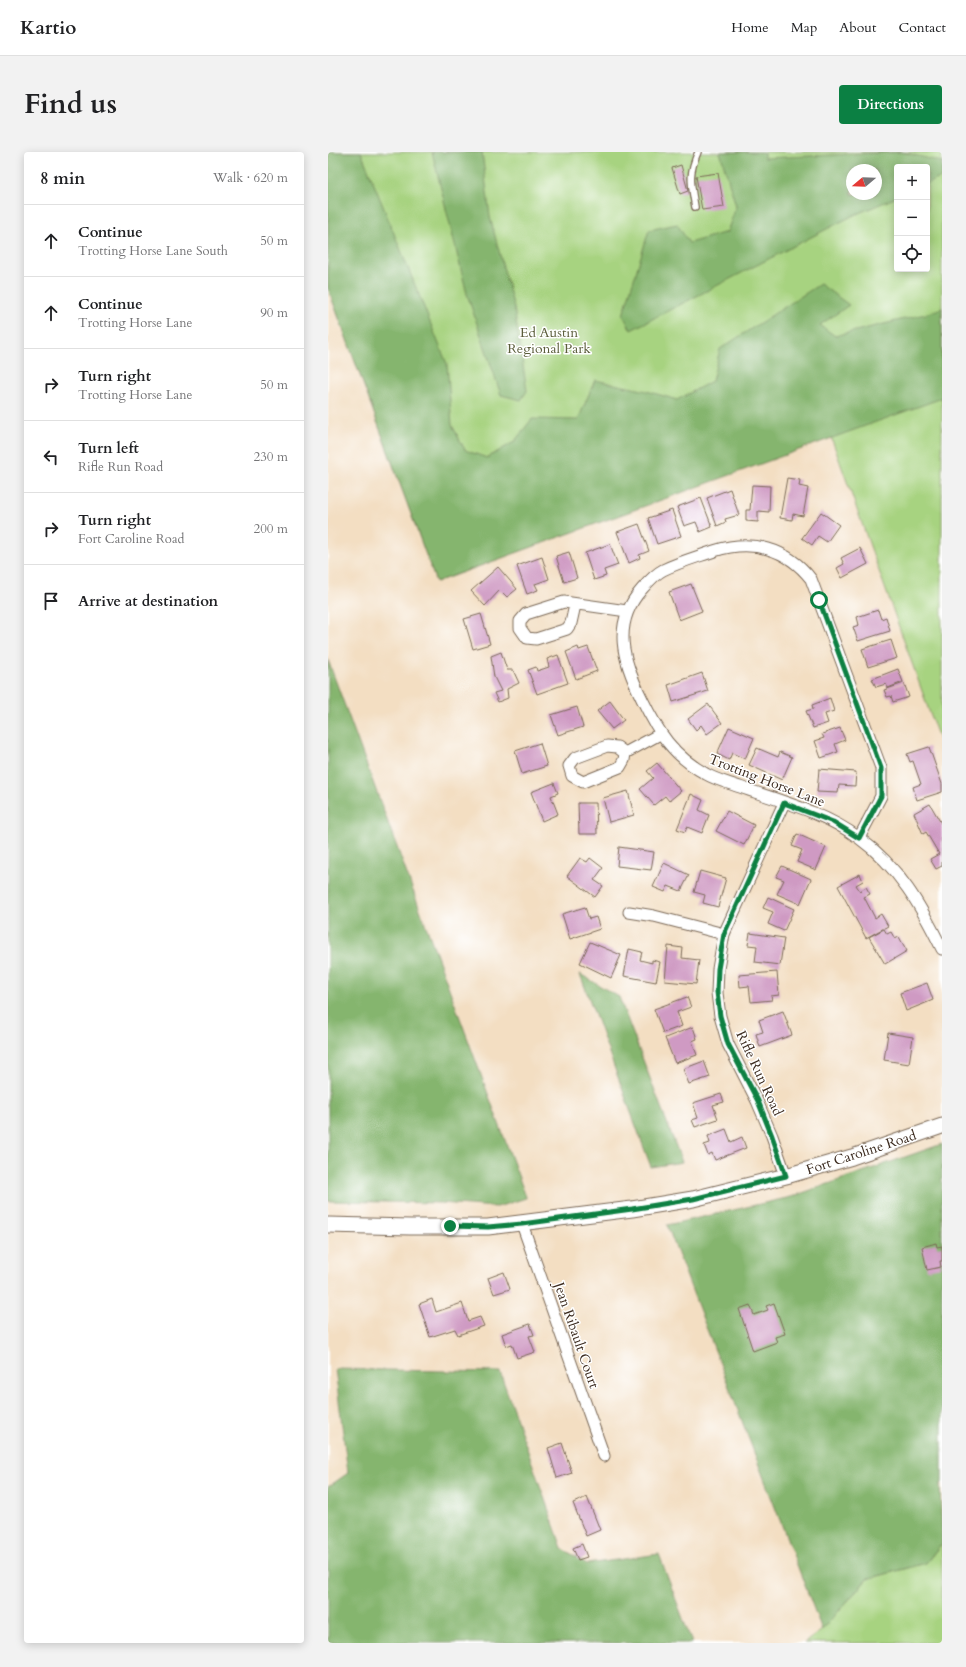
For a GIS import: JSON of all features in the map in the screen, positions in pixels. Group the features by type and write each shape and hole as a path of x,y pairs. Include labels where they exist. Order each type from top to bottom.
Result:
{"street":[{"path":"575,605 571,623 567,629 536,639 526,638 520,628 520,621 526,614 564,602 575,605 627,612 640,591 662,570 721,549 739,546 762,547 779,551 797,565 811,579 881,768 881,796 859,838"},
{"name":"Trotting Horse Lane","path":"627,612 623,631 626,662 634,683 660,734 682,758 707,775 833,822 859,838 899,876 912,893 942,949"},
{"path":"625,753 660,734"},
{"path":"607,746 617,747 625,753 624,760 620,768 583,782 572,776 569,766 575,758 607,746"},
{"name":"Rifle Run Road","path":"784,803 724,934 718,969 717,992 720,1016 728,1044 758,1101 786,1176"},
{"path":"628,912 654,916 724,934"},
{"name":"Fort Caroline Road","path":"328,1225 460,1227 522,1224 632,1209 693,1199 786,1176 852,1157 942,1126"},
{"name":"Jean Ribault Court","path":"522,1224 604,1456"}],"lane":[{"path":"695,207 690,175 692,165 698,152"}],"green space":[{"name":"Ed Austin Regional Park","path":"328,152 942,152 942,747 831,437 436,582 328,288"},
{"path":"328,152 361,152 447,364 452,425 465,450 487,458 514,442 532,419 578,420 595,380 647,391 677,400 712,381 720,349 820,284 849,305 820,325 835,336 925,314 942,308 942,398 436,582 328,288"},
{"path":"432,152 482,152 490,217 514,308 527,391 521,400 501,395 467,294"},
{"path":"720,152 764,152 764,158 902,152 942,162 942,177 930,183 930,164 894,164 894,198 854,215 631,330 623,315 649,230 677,224 689,243 727,232 736,206"},
{"path":"328,660 526,1198 497,1207 440,1203 328,1201"},
{"path":"580,974 619,997 682,1162 651,1167"},
{"path":"942,1144 942,1483 940,1484 942,1543 926,1563 867,1579 822,1630 667,1225 791,1197"},
{"path":"335,1369 500,1372 562,1548 587,1564 659,1554 692,1643 328,1643 328,1487 348,1473"},
{"path":"942,1543 942,1643 804,1643 822,1630 867,1579 926,1563"}],"building":[{"path":"681,165 688,191 680,194 672,168"},
{"path":"718,173 724,207 702,210 696,176"},
{"path":"787,478 800,480 799,486 808,488 803,516 793,514 792,520 780,518"},
{"path":"752,485 770,486 769,512 758,511 758,522 746,521 746,510 750,510"},
{"path":"730,489 739,515 725,519 726,522 717,526 707,498"},
{"path":"701,498 712,527 700,532 696,522 684,526 677,507"},
{"path":"672,510 681,536 657,544 648,518"},
{"path":"821,512 839,525 827,542 818,536 812,545 802,538"},
{"path":"639,524 649,551 639,555 640,558 629,563 617,532"},
{"path":"610,544 618,565 604,570 606,576 594,580 585,553"},
{"path":"860,548 868,564 842,578 837,568 844,564 841,558"},
{"path":"569,552 577,578 564,582 556,556"},
{"path":"542,557 549,579 535,584 538,590 527,594 517,566"},
{"path":"498,567 517,589 507,597 500,590 485,606 471,591"},
{"path":"691,584 702,611 679,620 669,592"},
{"path":"878,610 881,619 886,617 890,631 858,641 853,627 859,625 857,617"},
{"path":"481,614 490,644 473,649 464,619"},
{"path":"891,640 897,658 868,667 862,649"},
{"path":"578,647 579,650 588,647 597,671 576,679 566,652"},
{"path":"501,652 507,670 513,670 519,683 507,689 508,698 498,702 494,693 501,691 494,677 491,656"},
{"path":"558,655 568,683 537,694 528,670 536,667 537,671 549,667 547,659"},
{"path":"898,669 903,682 888,688 886,684 876,687 872,679"},
{"path":"702,673 708,691 673,702 668,685"},
{"path":"904,683 909,697 893,702 891,696 887,697 884,690"},
{"path":"830,698 834,711 825,714 828,723 813,728 806,711 813,709 812,705"},
{"path":"610,701 624,720 612,729 597,711"},
{"path":"708,704 722,723 707,734 701,725 696,730 688,719"},
{"path":"577,707 583,727 558,735 551,715"},
{"path":"729,727 754,738 745,759 732,753 729,760 717,754"},
{"path":"840,728 845,740 835,744 838,752 821,758 815,741 824,738 822,734"},
{"path":"540,743 547,766 522,774 515,751"},
{"path":"929,747 942,784 942,792 917,800 913,787 921,784 913,761 910,762 907,754"},
{"path":"757,748 778,757 780,752 792,757 782,780 749,765"},
{"path":"657,763 681,791 669,801 665,796 654,805 640,789 653,778 647,771"},
{"path":"819,769 856,772 855,786 839,785 838,793 817,792"},
{"path":"554,783 558,793 551,796 558,814 542,821 531,792"},
{"path":"628,791 634,815 609,822 603,798"},
{"path":"691,794 703,800 699,810 709,815 702,833 687,827 685,832 677,829"},
{"path":"578,803 596,803 597,834 579,834"},
{"path":"930,804 942,825 942,866 936,869 930,859 939,854 926,832 923,834 914,813"},
{"path":"727,811 754,825 744,845 716,831"},
{"path":"797,834 826,847 816,870 797,862 802,850 792,846"},
{"path":"619,847 654,852 651,870 617,866"},
{"path":"580,858 587,862 590,858 603,868 594,880 603,886 595,897 567,876"},
{"path":"664,863 689,875 681,891 668,886 665,892 653,887"},
{"path":"782,866 811,879 800,904 777,894 784,880 776,877"},
{"path":"700,871 726,878 718,907 703,903 705,895 694,892"},
{"path":"860,874 863,881 856,885 860,891 866,887 870,894 864,897 875,918 881,914 888,926 866,938 838,886"},
{"path":"768,897 794,909 784,931 768,924 773,912 763,908"},
{"path":"585,907 589,919 596,917 600,929 570,939 562,914"},
{"path":"884,929 887,934 891,932 895,939 899,937 907,951 885,964 869,937"},
{"path":"750,933 784,938 780,965 755,962 757,946 748,945"},
{"path":"590,942 621,955 611,978 580,963"},
{"path":"668,946 683,948 682,958 699,960 696,984 665,981"},
{"path":"629,949 642,952 640,960 652,963 652,960 660,962 656,982 624,976"},
{"path":"777,972 779,995 771,996 772,1000 751,1002 749,986 740,987 739,975"},
{"path":"927,983 933,1000 906,1011 900,993"},
{"path":"687,997 691,1007 677,1012 682,1026 663,1033 654,1009"},
{"path":"783,1011 792,1035 760,1047 756,1034 763,1032 759,1020"},
{"path":"693,1027 697,1039 692,1041 697,1055 675,1063 665,1038"},
{"path":"888,1033 913,1037 909,1064 884,1060"},
{"path":"704,1061 710,1077 689,1084 683,1069"},
{"path":"721,1094 724,1102 713,1105 718,1119 695,1127 692,1120 698,1118 693,1103"},
{"path":"726,1129 731,1142 742,1137 746,1148 715,1160 712,1153 708,1155 704,1145 710,1143 708,1136"},
{"path":"936,1243 937,1247 942,1246 942,1261 940,1261 941,1267 927,1270 922,1247"},
{"path":"504,1272 510,1289 494,1294 488,1278"},
{"path":"432,1299 436,1312 462,1303 468,1321 480,1317 484,1326 458,1335 455,1329 430,1337 419,1304"},
{"path":"774,1303 785,1334 775,1337 777,1342 753,1351 739,1309 750,1305 754,1315 768,1310 766,1306"},
{"path":"530,1324 534,1335 529,1336 535,1352 517,1358 512,1344 506,1346 502,1334"},
{"path":"562,1443 572,1473 557,1478 548,1448"},
{"path":"587,1497 600,1530 586,1536 573,1503"},
{"path":"582,1544 587,1557 578,1560 573,1548"}],"route":[{"path":"450,1226 488,1227 522,1224 632,1209 693,1199 786,1176 758,1101 728,1044 720,1016 717,992 718,969 724,934 784,803 833,822 859,838 881,796 881,768 819,600"}]}
